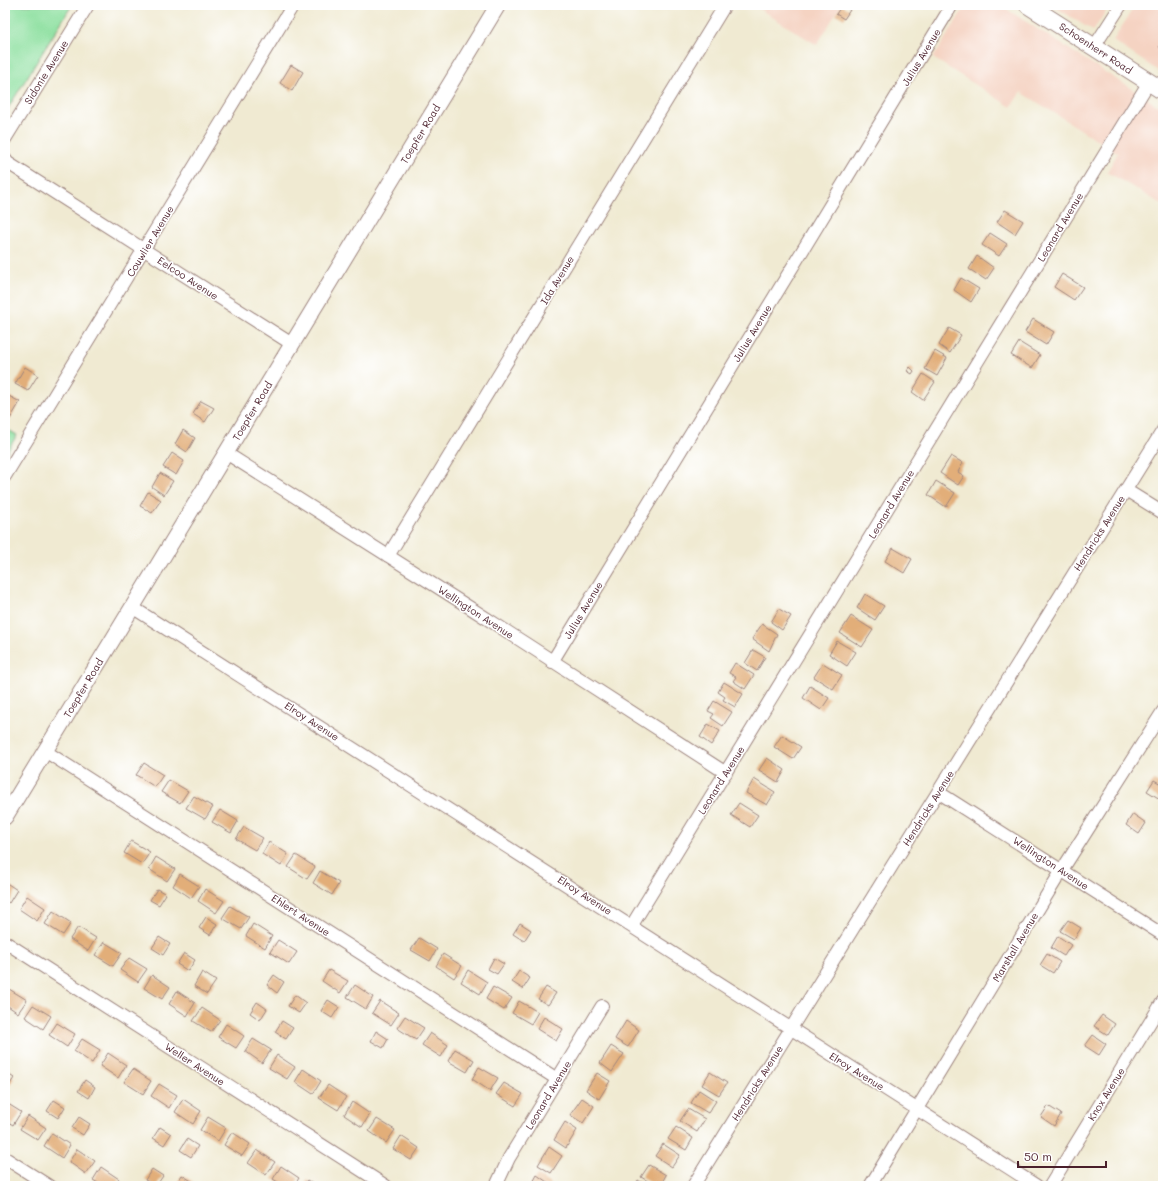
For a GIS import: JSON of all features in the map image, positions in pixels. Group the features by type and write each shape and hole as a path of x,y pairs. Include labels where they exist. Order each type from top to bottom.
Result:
{"main road":[{"name":"Schoenherr Road","path":"1028,5 1163,91"}],"street":[{"name":"Sidonie Avenue","path":"5,139 88,5"},
{"name":"Couwlier Avenue","path":"5,476 293,5"},
{"name":"Toepfer Road","path":"5,817 498,5"},
{"name":"Ida Avenue","path":"388,556 725,5"},
{"name":"Julius Avenue","path":"552,662 952,5"},
{"path":"1094,47 1121,5"},
{"name":"Leonard Avenue","path":"632,925 1149,82"},
{"name":"Eelcoo Avenue","path":"5,159 8,163 292,344"},
{"name":"Hendricks Avenue","path":"693,1186 1163,430"},
{"name":"Wellington Avenue","path":"226,453 726,773"},
{"path":"1126,490 1163,513"},
{"name":"Elroy Avenue","path":"132,607 632,925 790,1029 1037,1186"},
{"name":"Marshall Avenue","path":"870,1186 1062,870 1163,711"},
{"name":"Ehlert Avenue","path":"45,751 557,1079"},
{"name":"Wellington Avenue","path":"938,792 1163,935"},
{"name":"Weller Avenue","path":"5,942 386,1186"},
{"name":"Knox Avenue","path":"1050,1186 1163,1001"},
{"name":"Leonard Avenue","path":"496,1186 509,1158 602,1006"},
{"path":"5,1158 49,1186"}],"shaded area":[{"path":"753,5 841,5 817,45"},
{"path":"966,5 1000,5 1163,109 1163,205 1107,172 1118,153 1021,92 1011,107 933,58"},
{"path":"1052,5 1110,5 1093,31"},
{"path":"1135,5 1163,5 1163,74 1113,41"}],"green space":[{"path":"5,5 72,5 5,113"},
{"path":"5,428 17,435 5,455"}],"building":[{"path":"842,5 850,10 844,19 836,14"},
{"path":"1163,41 1163,49 1159,47"},
{"path":"291,65 303,72 292,91 280,83"},
{"path":"1005,210 1023,221 1015,234 997,222"},
{"path":"990,233 1007,244 999,256 982,245"},
{"path":"977,256 994,268 986,280 969,269"},
{"path":"1062,274 1083,287 1074,300 1054,287"},
{"path":"961,278 979,289 971,302 954,290"},
{"path":"1033,319 1054,332 1046,345 1025,332"},
{"path":"949,328 961,335 950,353 939,345"},
{"path":"1019,342 1040,355 1032,368 1011,355"},
{"path":"935,351 947,358 937,376 925,369"},
{"path":"25,367 38,375 28,391 15,384"},
{"path":"910,367 914,371 912,374 907,371"},
{"path":"923,374 935,382 923,400 912,392"},
{"path":"7,395 20,402 10,419 5,416 5,398"},
{"path":"201,401 214,408 205,422 193,414"},
{"path":"183,430 195,438 187,452 175,444"},
{"path":"172,453 184,461 176,475 163,467"},
{"path":"951,456 963,463 958,472 964,476 958,485 940,473"},
{"path":"160,473 173,481 164,495 152,487"},
{"path":"936,481 955,493 946,507 928,495"},
{"path":"148,492 161,500 152,513 140,506"},
{"path":"893,548 912,559 904,573 885,561"},
{"path":"865,594 884,606 875,620 857,608"},
{"path":"779,609 791,616 782,630 771,622"},
{"path":"851,616 873,630 862,647 840,633"},
{"path":"762,624 777,634 769,651 752,639"},
{"path":"837,641 856,652 847,666 829,654"},
{"path":"753,650 765,657 757,671 745,663"},
{"path":"735,663 754,675 745,689 733,681 736,677 729,673"},
{"path":"823,663 842,675 833,689 814,677"},
{"path":"724,682 743,694 735,707 723,700 725,697 718,692"},
{"path":"810,686 829,698 821,710 803,698"},
{"path":"714,701 732,712 723,726 711,718 714,714 708,711"},
{"path":"708,724 720,731 711,745 700,737"},
{"path":"782,735 801,747 793,759 774,747"},
{"path":"767,758 785,770 778,782 759,770"},
{"path":"144,763 163,775 155,787 136,775"},
{"path":"754,779 775,792 767,805 746,793"},
{"path":"169,780 188,791 180,803 161,792"},
{"path":"1154,780 1163,785 1163,795 1160,799 1147,791"},
{"path":"194,796 213,807 205,819 186,808"},
{"path":"739,803 758,815 750,827 731,815"},
{"path":"220,810 238,821 231,833 212,822"},
{"path":"1133,814 1146,823 1139,834 1126,825"},
{"path":"244,827 263,838 255,850 236,839"},
{"path":"131,841 150,852 142,864 124,853"},
{"path":"269,842 288,854 281,866 262,854"},
{"path":"296,855 315,867 307,879 288,867"},
{"path":"156,857 175,869 167,881 149,869"},
{"path":"320,871 339,883 332,895 313,883"},
{"path":"180,874 199,886 191,898 173,886"},
{"path":"5,882 17,890 9,903 5,900"},
{"path":"157,889 166,894 159,905 150,900"},
{"path":"205,889 224,901 216,913 198,901"},
{"path":"27,896 45,908 37,921 19,909"},
{"path":"230,906 249,917 241,929 222,918"},
{"path":"53,911 71,923 63,935 45,924"},
{"path":"206,917 217,924 210,935 199,928"},
{"path":"1068,920 1081,928 1074,939 1060,931"},
{"path":"520,923 531,930 524,941 513,934"},
{"path":"253,924 272,936 265,948 246,936"},
{"path":"78,927 96,938 88,951 70,939"},
{"path":"1058,936 1071,945 1064,956 1051,948"},
{"path":"159,937 170,944 163,955 152,948"},
{"path":"419,938 437,949 430,961 411,950"},
{"path":"278,940 297,952 289,964 270,952"},
{"path":"104,942 122,953 113,966 95,955"},
{"path":"184,953 195,960 188,971 177,964"},
{"path":"443,954 462,966 454,978 436,966"},
{"path":"1047,954 1060,962 1053,973 1040,965"},
{"path":"129,958 147,969 138,982 120,970"},
{"path":"494,958 504,964 497,974 488,969"},
{"path":"329,970 348,981 340,993 322,981"},
{"path":"468,970 487,982 480,994 461,982"},
{"path":"519,971 530,978 523,989 512,982"},
{"path":"202,972 216,981 207,994 194,986"},
{"path":"152,975 170,987 162,999 144,988"},
{"path":"274,975 284,982 277,993 267,985"},
{"path":"355,985 373,997 366,1009 347,997"},
{"path":"493,987 512,998 504,1010 486,999"},
{"path":"546,987 556,993 548,1005 538,999"},
{"path":"9,989 27,1000 18,1013 5,1004 5,994"},
{"path":"177,991 195,1003 187,1016 169,1004"},
{"path":"295,995 306,1003 299,1013 288,1006"},
{"path":"328,1000 339,1007 332,1018 321,1011"},
{"path":"380,1001 399,1013 391,1025 372,1013"},
{"path":"519,1001 538,1012 531,1024 512,1013"},
{"path":"257,1002 267,1009 260,1020 250,1013"},
{"path":"33,1005 51,1016 43,1029 25,1017"},
{"path":"202,1008 220,1020 211,1032 193,1021"},
{"path":"1102,1015 1115,1024 1108,1035 1094,1026"},
{"path":"405,1016 424,1028 416,1040 397,1028"},
{"path":"544,1017 563,1029 556,1041 537,1029"},
{"path":"282,1021 293,1028 286,1039 275,1032"},
{"path":"626,1021 639,1030 628,1047 615,1039"},
{"path":"57,1023 75,1034 67,1047 49,1035"},
{"path":"226,1024 244,1036 236,1048 218,1037"},
{"path":"376,1031 388,1039 383,1048 371,1041"},
{"path":"430,1033 448,1045 441,1057 422,1045"},
{"path":"1093,1035 1106,1044 1099,1055 1085,1046"},
{"path":"82,1039 100,1050 92,1063 74,1051"},
{"path":"253,1039 271,1050 262,1063 245,1051"},
{"path":"611,1046 624,1054 612,1072 600,1063"},
{"path":"455,1049 474,1060 467,1072 448,1061"},
{"path":"108,1053 126,1065 118,1078 100,1066"},
{"path":"277,1055 295,1067 287,1079 269,1068"},
{"path":"479,1067 498,1078 490,1091 472,1079"},
{"path":"133,1069 151,1081 143,1094 124,1082"},
{"path":"303,1069 321,1081 313,1094 295,1082"},
{"path":"5,1072 14,1078 7,1089 5,1088"},
{"path":"710,1072 727,1083 719,1095 702,1085"},
{"path":"597,1073 610,1081 599,1099 586,1090"},
{"path":"85,1080 95,1087 89,1098 78,1091"},
{"path":"504,1083 523,1094 515,1106 496,1094"},
{"path":"159,1084 177,1095 169,1108 151,1096"},
{"path":"328,1085 346,1097 338,1110 319,1098"},
{"path":"699,1090 716,1101 708,1113 691,1103"},
{"path":"582,1098 594,1106 583,1123 570,1115"},
{"path":"183,1099 201,1111 193,1124 175,1112"},
{"path":"54,1100 65,1107 58,1118 47,1111"},
{"path":"5,1102 21,1112 13,1125 5,1120"},
{"path":"352,1102 370,1114 362,1127 344,1115"},
{"path":"1048,1106 1061,1114 1054,1126 1041,1117"},
{"path":"688,1109 705,1119 697,1132 680,1121"},
{"path":"28,1116 46,1128 38,1140 20,1129"},
{"path":"79,1117 90,1124 83,1135 72,1128"},
{"path":"208,1117 226,1128 218,1141 200,1130"},
{"path":"377,1119 395,1130 386,1143 369,1131"},
{"path":"565,1122 577,1130 566,1148 554,1140"},
{"path":"160,1127 171,1134 164,1145 153,1138"},
{"path":"676,1127 693,1138 686,1150 668,1139"},
{"path":"232,1132 250,1144 242,1156 224,1145"},
{"path":"52,1133 70,1145 62,1158 44,1146"},
{"path":"401,1136 419,1148 411,1160 393,1149"},
{"path":"187,1139 198,1146 191,1157 180,1150"},
{"path":"663,1144 680,1155 672,1167 655,1156"},
{"path":"549,1147 562,1156 551,1173 538,1165"},
{"path":"77,1149 95,1161 86,1174 69,1162"},
{"path":"257,1150 275,1162 266,1175 248,1163"},
{"path":"649,1165 666,1175 660,1186 656,1186 641,1177"},
{"path":"281,1166 299,1178 294,1186 284,1186 273,1179"},
{"path":"101,1167 119,1179 115,1186 103,1186 93,1180"},
{"path":"152,1169 163,1176 156,1186 145,1180"},
{"path":"182,1175 193,1182 190,1186 175,1186"},
{"path":"537,1175 550,1184 549,1186 531,1186"},
{"path":"307,1180 316,1186 303,1186"},
{"path":"638,1180 647,1186 635,1186"}]}
